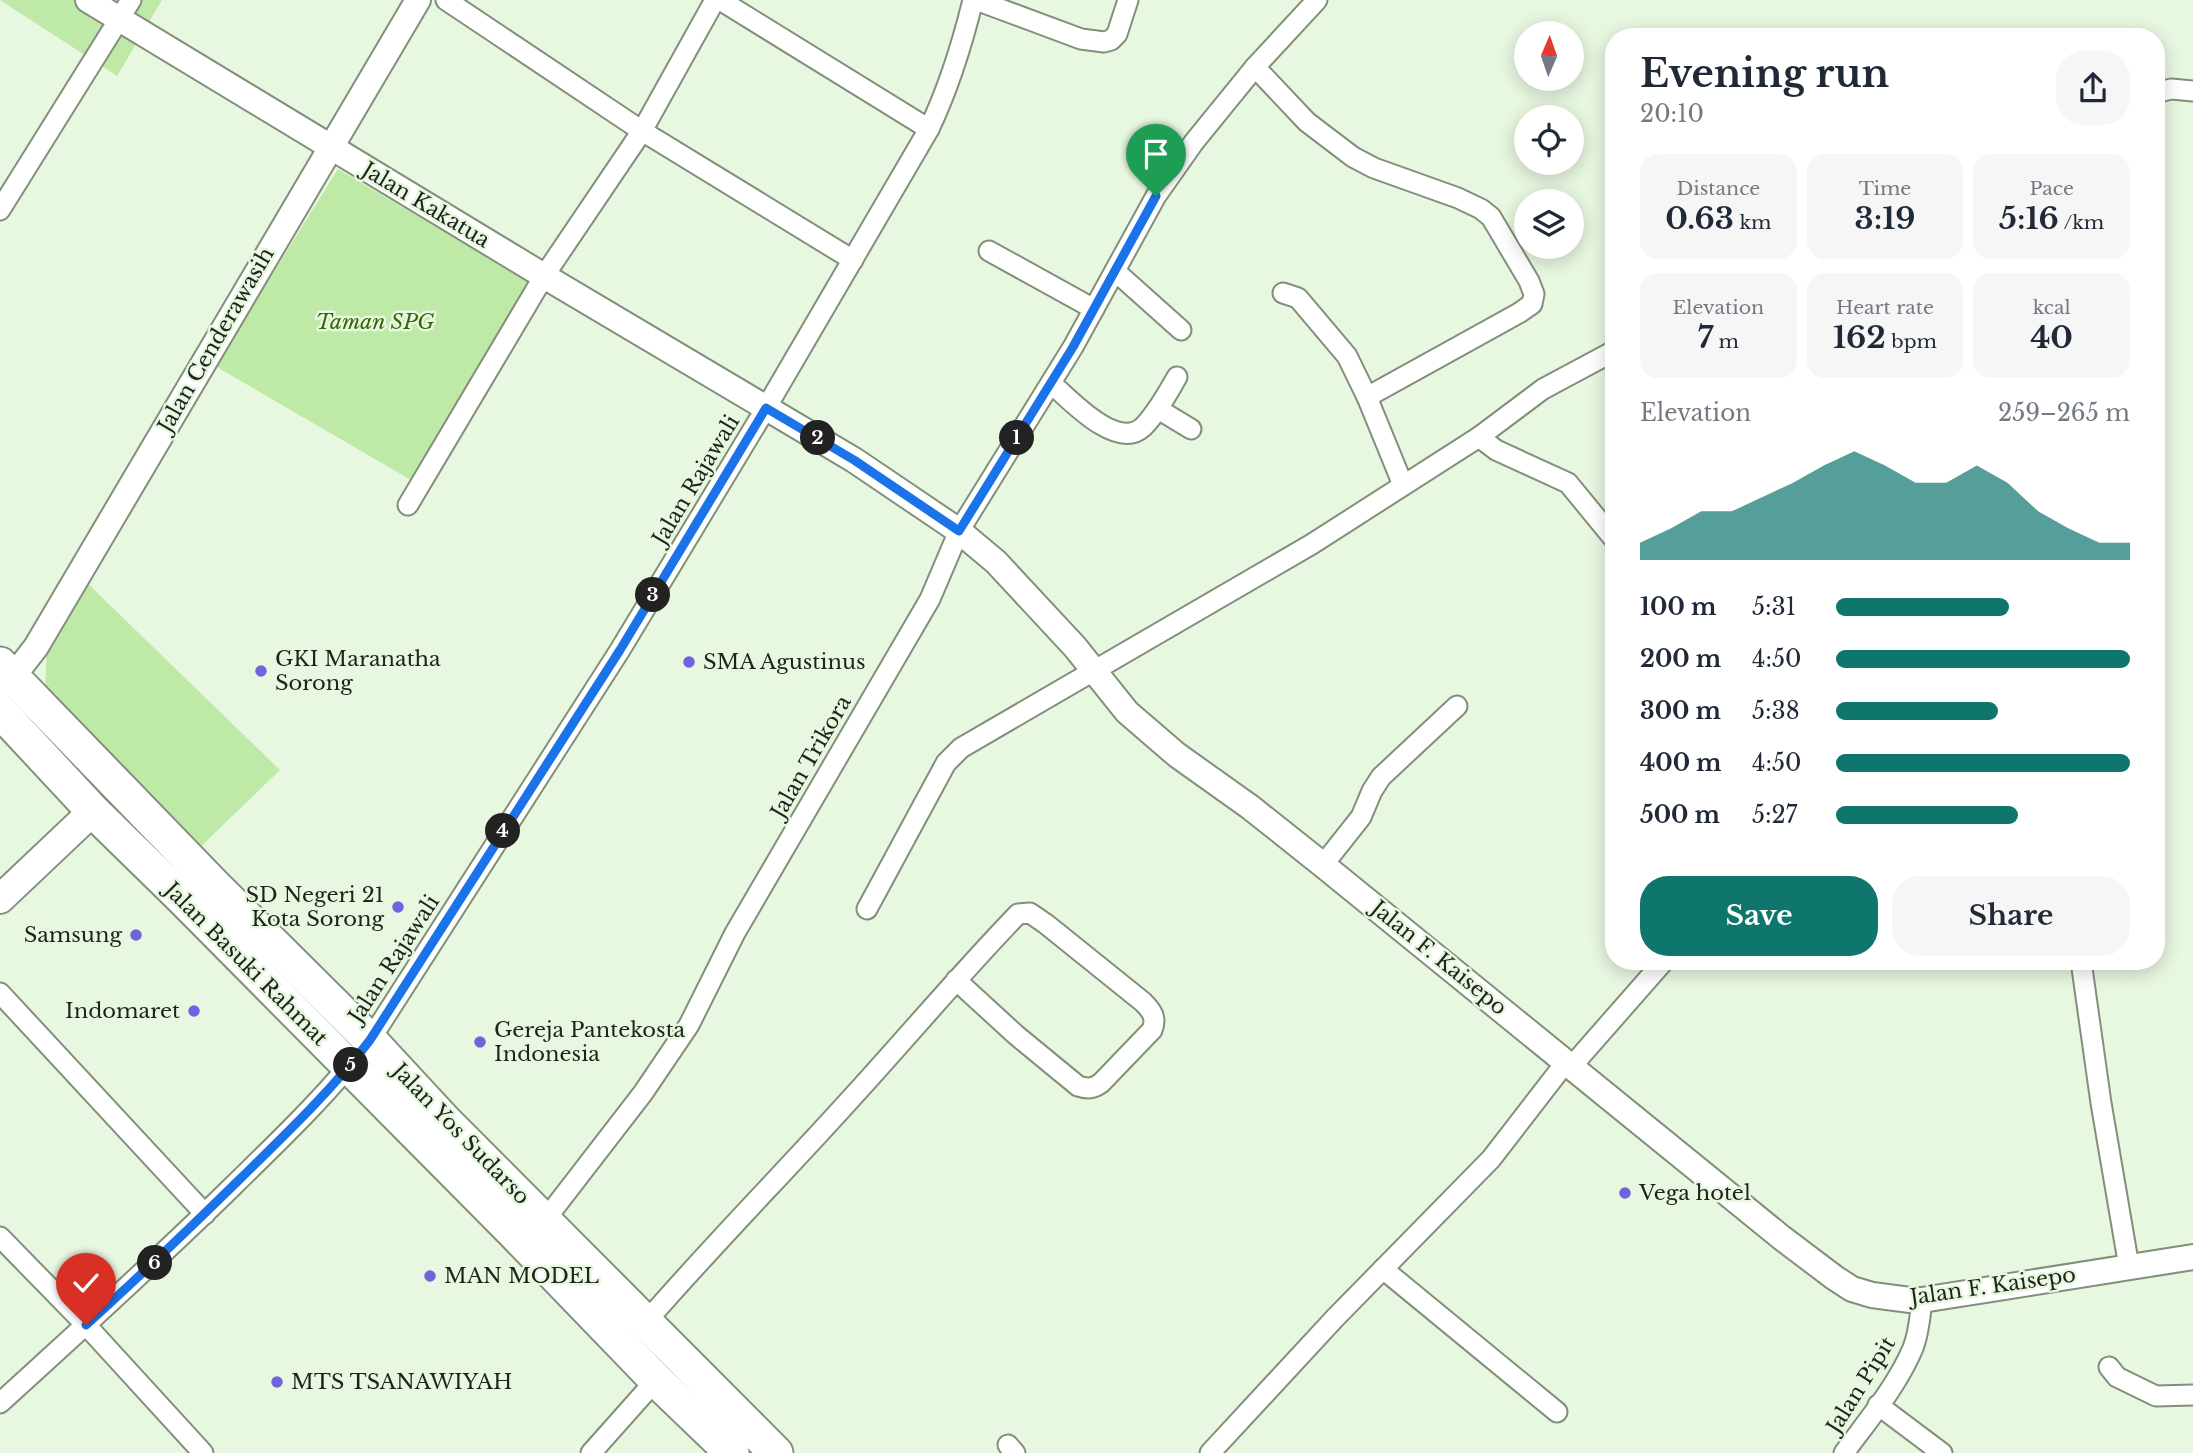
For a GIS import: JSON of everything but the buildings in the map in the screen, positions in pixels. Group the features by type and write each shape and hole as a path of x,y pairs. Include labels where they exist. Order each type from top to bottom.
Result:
{"highway":[{"name":"Jalan Yos Sudarso","path":"4,677 370,1040 445,1121 645,1322 735,1442 776,1453"},
{"name":"Jalan Basuki Rahmat","path":"0,711 93,811 516,1235 656,1380 735,1442"}],"main road":[{"path":"0,900 93,811"}],"street":[{"name":"Jalan Kakatua","path":"88,0 126,10 330,146 766,408"},
{"name":"Jalan Cenderawasih","path":"4,677 36,647 418,0"},
{"path":"446,0 642,131 853,260"},
{"path":"408,505 544,276 642,131 717,0 929,129"},
{"path":"974,0 1081,39 1104,43 1117,34 1128,0"},
{"name":"Jalan Rajawali","path":"0,1403 205,1214 294,1127 370,1040 620,650 853,260 929,129 947,89 974,0"},
{"name":"Jalan Trikora","path":"545,1220 643,1093 689,1025 735,933 930,599 959,531 1051,383 1156,196 1194,142 1255,67 1317,0"},
{"path":"0,210 126,10"},
{"path":"1255,67 1307,122 1353,157 1374,168 1458,198 1491,217 1505,237 1532,288 1532,303 1519,313 1367,397"},
{"path":"2165,91 2193,91"},
{"path":"989,251 1094,309"},
{"path":"1115,271 1181,330"},
{"path":"1283,293 1298,298 1347,356 1403,485"},
{"path":"867,909 946,763 961,748 1312,544 1479,437 1543,389 1605,356"},
{"path":"1051,383 1087,415 1115,433 1131,434 1142,429 1158,409 1177,377"},
{"name":"Jalan F. Kaisepo","path":"766,408 854,460 959,531 996,562 1075,647 1127,712 1177,755 1250,807 1568,1065 1852,1289 1872,1295 1922,1300 2193,1257"},
{"path":"1158,409 1191,429"},
{"path":"1479,437 1496,450 1568,483 1605,527"},
{"path":"1323,865 1362,817 1372,791 1381,777 1457,706"},
{"path":"645,1322 847,1103 956,980 1018,914 1030,913 1143,1002 1153,1012 1155,1023 1152,1030 1101,1083 1094,1088 1085,1089 1016,1035 956,980"},
{"path":"1210,1453 1491,1159 1568,1065 1656,970"},
{"path":"2082,970 2101,1103 2129,1267"},
{"path":"0,993 205,1214"},
{"path":"0,1237 86,1325 202,1453"},
{"path":"1383,1269 1557,1412"},
{"name":"Jalan Pipit","path":"1844,1453 1902,1369 1918,1331 1922,1300"},
{"path":"2109,1367 2117,1377 2156,1396 2193,1395"},
{"path":"591,1453 656,1380"},
{"path":"1878,1405 1942,1453"}],"green space":[{"path":"0,0 162,0 117,76"},
{"name":"Taman SPG","path":"338,169 531,283 411,480 215,366"},
{"path":"84,580 280,770 195,852 45,698 47,639"}],"place":[{"name":"SMA Agustinus","path":"689,662"},
{"name":"GKI Maranatha Sorong","path":"261,671"},
{"name":"SD Negeri 21 Kota Sorong","path":"398,907"},
{"name":"Samsung","path":"136,935"},
{"name":"Indomaret","path":"194,1011"},
{"name":"Gereja Pantekosta Indonesia","path":"480,1042"},
{"name":"Vega hotel","path":"1625,1193"},
{"name":"MAN MODEL","path":"430,1276"},
{"name":"MTS TSANAWIYAH","path":"277,1382"}],"route":[{"path":"86,1325 294,1127 370,1040 620,650 766,408 854,460 959,531 1073,347 1156,196"}]}
